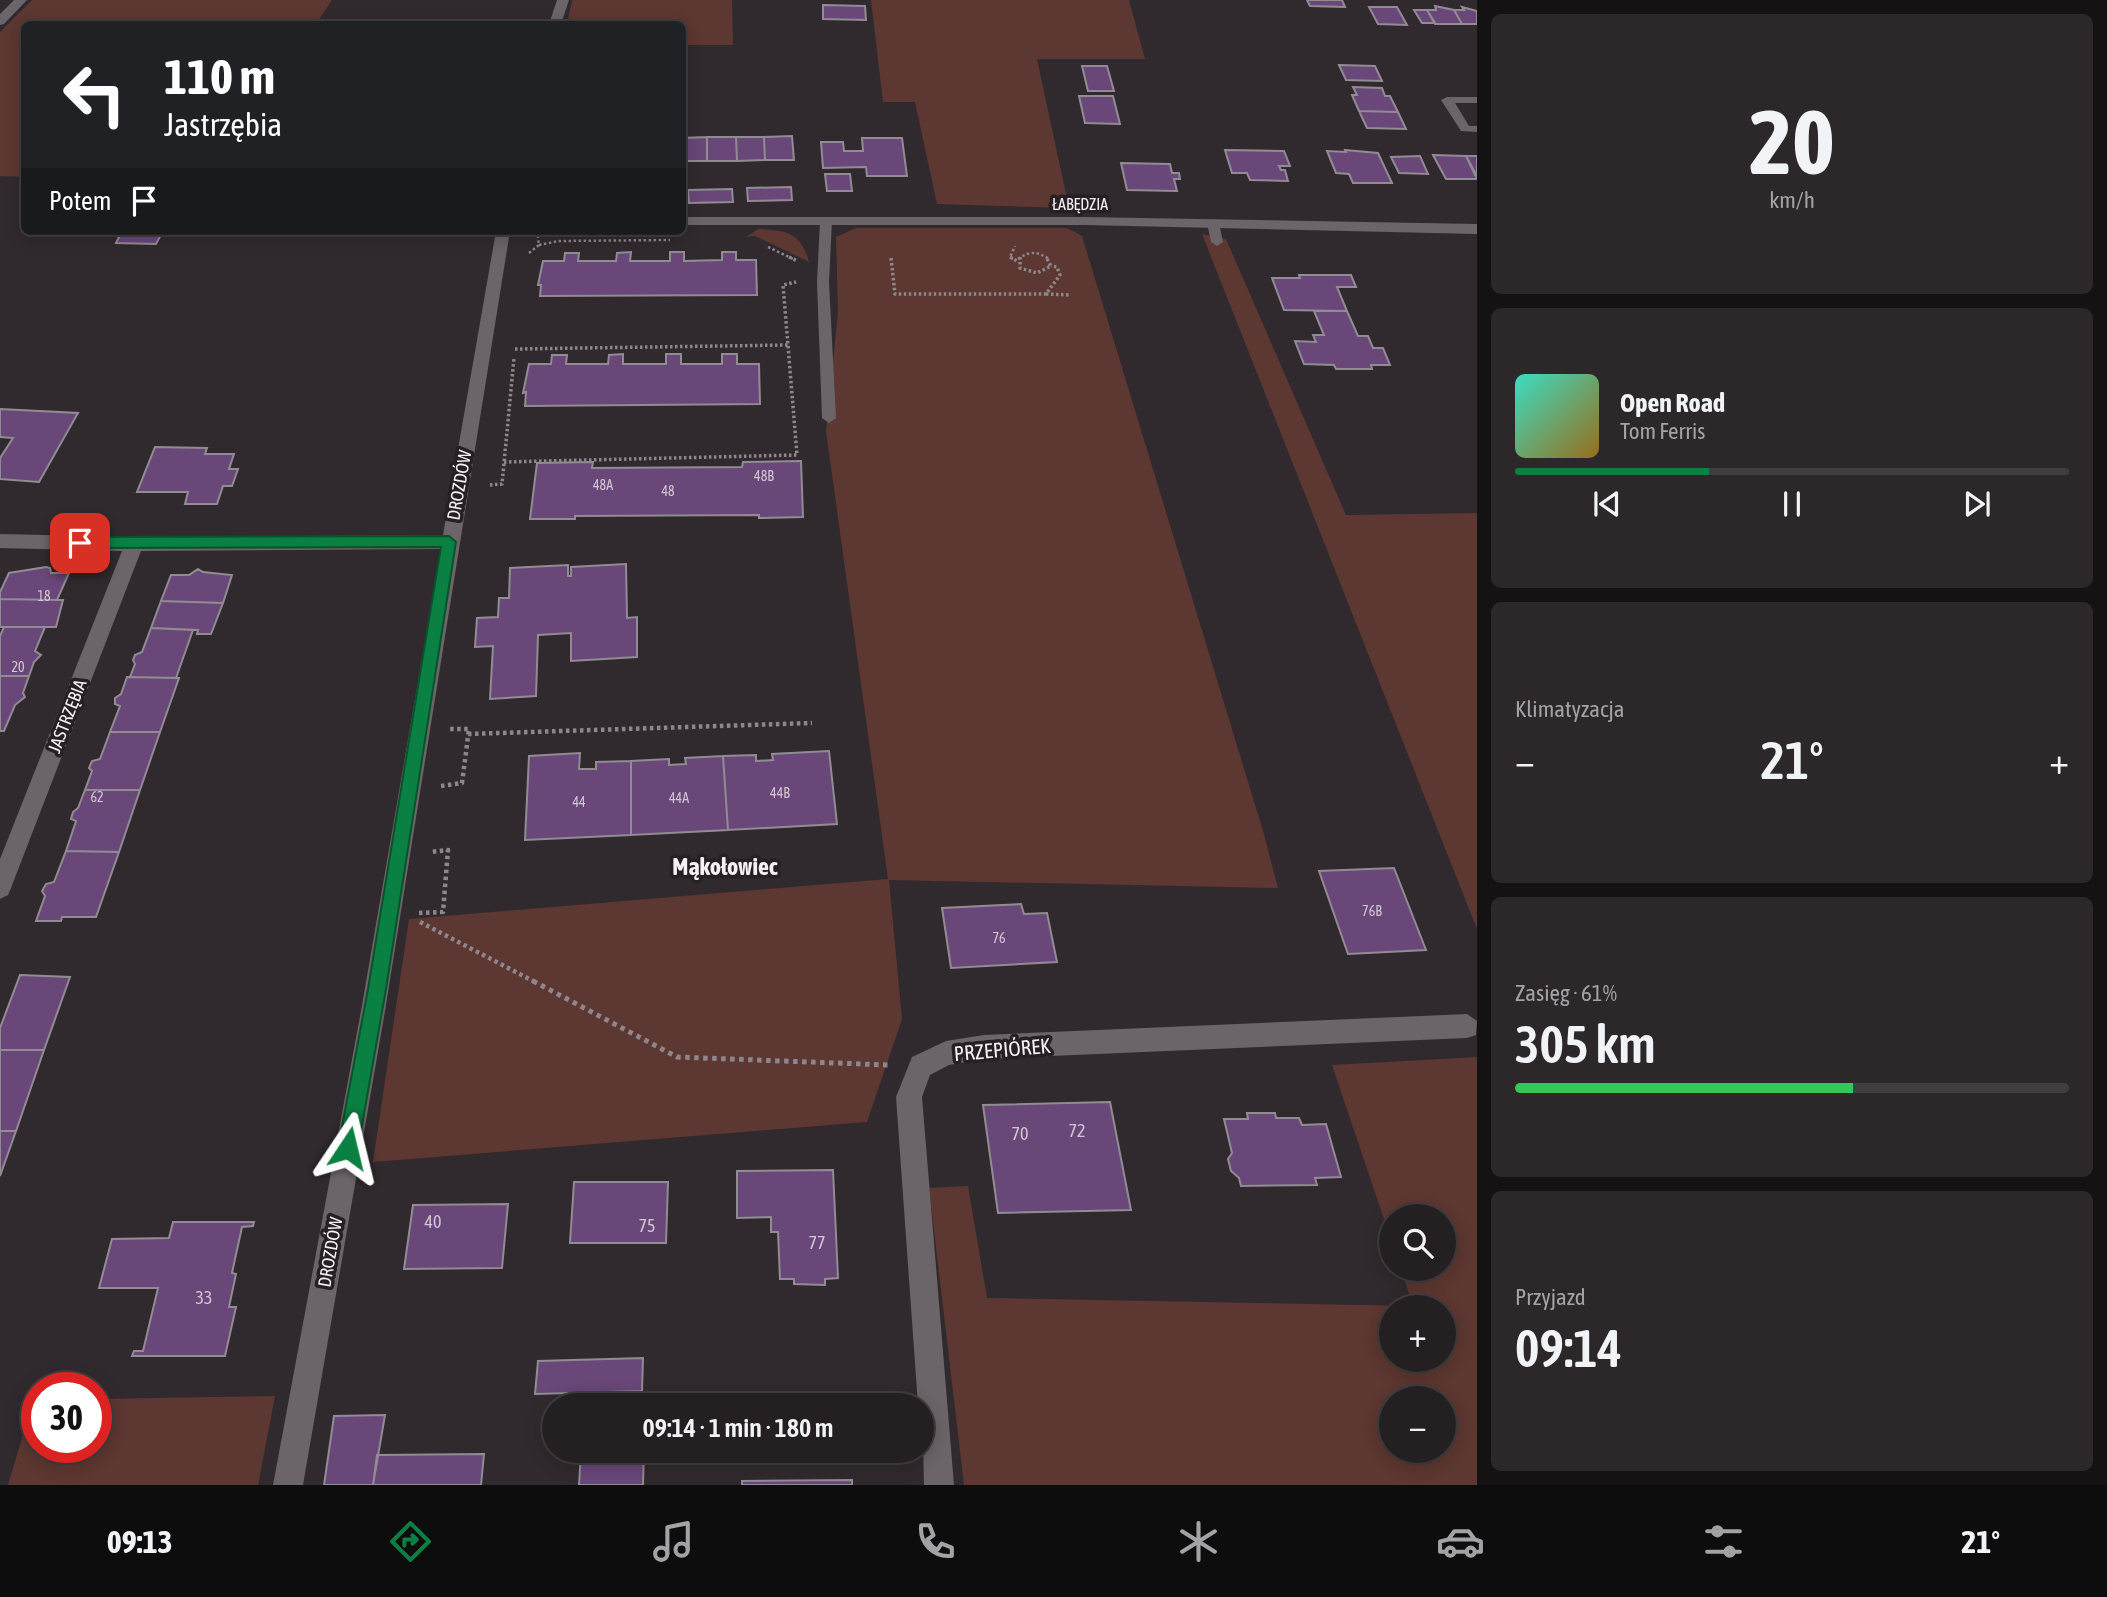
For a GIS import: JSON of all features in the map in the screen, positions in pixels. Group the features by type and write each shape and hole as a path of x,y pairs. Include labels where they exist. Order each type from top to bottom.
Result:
{"street":[{"path":"0,21 21,0"},
{"path":"556,21 563,0"},
{"name":"ŁABĘDZIA","path":"686,220 1213,223 1477,229"},
{"name":"DROZDÓW","path":"289,1485 373,1011 449,542 502,235"},
{"path":"0,541 134,544 449,542"},
{"name":"JASTRZĘBIA","path":"0,888 134,544"},
{"name":"PRZEPIÓREK","path":"920,1066 946,1053 984,1047 1472,1028"},
{"path":"920,1066 909,1097 939,1485"}],"lane":[{"path":"1477,100 1447,100 1465,129 1477,130"},
{"path":"827,221 823,269 829,418"},
{"path":"1213,223 1217,242"}],"path":[{"path":"539,245 558,241 684,240"},
{"path":"766,246 803,263"},
{"path":"1045,294 1060,275 1057,267 1051,266 1045,271 1035,273 1020,268 1017,261 1024,253 1035,252 1049,259 1051,266"},
{"path":"891,258 895,294 1071,295"},
{"path":"504,462 797,455 783,285 804,280"},
{"path":"515,349 788,345"},
{"path":"468,734 812,723"},
{"path":"411,917 677,1057 920,1066"}],"shaded area":[{"path":"32,0 332,0 318,21 21,21 21,177 0,176 0,32"},
{"path":"732,0 733,45 686,45 686,21 568,21 572,1"},
{"path":"871,0 1129,0 1145,59 1037,59 1069,208 937,204 915,102 883,102"},
{"path":"856,228 1067,228 1082,236 1278,888 889,880 902,1019 867,1122 373,1162 409,919 888,879 826,431 838,313 836,237"},
{"path":"758,229 777,230 791,235 802,244 809,262 755,236 746,237"},
{"path":"1202,234 1226,239 1346,515 1477,513 1477,929"},
{"path":"1477,1057 1477,1485 964,1485 929,1188 968,1186 987,1298 1379,1305 1379,1372 1456,1372 1456,1295 1409,1295 1405,1281 1456,1281 1456,1204 1379,1204 1332,1065"},
{"path":"275,1396 258,1485 8,1485 21,1441 21,1463 112,1463 112,1399"}],"building":[{"path":"1307,0 1342,0 1345,7 1310,6"},
{"path":"823,5 865,6 866,20 823,19"},
{"path":"1435,6 1454,10 1462,24 1435,24 1427,10 1436,10"},
{"path":"1369,7 1397,7 1407,25 1378,24"},
{"path":"1462,7 1477,11 1477,24 1462,24 1454,10 1464,10"},
{"path":"1414,10 1427,10 1435,23 1422,23"},
{"path":"1339,65 1375,66 1382,81 1346,80"},
{"path":"1082,66 1107,66 1114,91 1088,91"},
{"path":"1353,87 1382,88 1385,96 1390,96 1398,112 1359,111 1352,95 1357,95"},
{"path":"1079,96 1113,96 1120,124 1085,123"},
{"path":"1359,111 1398,112 1406,129 1367,128"},
{"path":"792,136 794,160 765,160 764,137"},
{"path":"707,137 736,137 737,161 707,161"},
{"path":"707,137 707,161 686,161 686,138"},
{"path":"736,137 764,137 765,160 737,161"},
{"path":"862,138 902,138 907,176 867,176 866,167 823,168 821,142 843,142 844,151 863,151"},
{"path":"1225,150 1284,151 1290,166 1279,166 1281,170 1285,170 1288,181 1250,180 1247,173 1232,173"},
{"path":"1345,150 1378,153 1392,183 1353,183 1349,174 1336,173 1327,151 1346,152"},
{"path":"1433,155 1466,156 1477,179 1446,179"},
{"path":"1420,156 1428,174 1399,173 1391,157"},
{"path":"1466,156 1477,156 1477,176"},
{"path":"1121,163 1170,164 1172,173 1179,173 1180,179 1174,179 1177,191 1127,190"},
{"path":"825,174 850,174 852,191 827,191"},
{"path":"791,187 792,200 748,201 747,188"},
{"path":"732,189 733,202 689,203 688,190"},
{"path":"120,235 161,235 156,244 116,243"},
{"path":"631,252 630,261 670,261 670,252 684,252 684,261 722,260 722,252 736,252 736,260 756,260 757,295 540,296 541,285 538,285 543,261 564,261 565,253 579,253 578,261 616,261 617,253"},
{"path":"1299,275 1351,275 1356,287 1337,287 1347,311 1284,310 1272,278 1300,278"},
{"path":"1314,311 1347,311 1358,336 1368,336 1373,348 1383,348 1390,365 1371,365 1372,369 1336,369 1334,365 1304,364 1295,341 1316,342 1313,335 1324,335"},
{"path":"623,354 623,364 666,364 666,354 681,354 681,364 722,364 722,354 737,354 737,364 759,364 760,404 525,406 526,392 523,393 529,364 551,364 552,355 567,355 566,364 608,364 609,355"},
{"path":"0,409 78,413 39,482 0,479 0,458 13,438 0,437"},
{"path":"155,447 207,448 205,454 234,454 229,469 238,469 232,486 223,486 217,504 185,504 188,492 137,492"},
{"path":"801,461 803,517 575,516 575,519 530,519 537,463 593,462 592,468 742,467 743,462"},
{"path":"626,564 627,618 637,617 637,657 571,661 571,633 538,635 536,696 490,699 493,646 475,647 477,618 498,617 499,598 509,598 510,568 568,565 568,576 571,576 571,567"},
{"path":"50,568 51,573 69,573 57,600 0,599 0,592 9,573"},
{"path":"198,569 232,575 223,603 161,601 171,575 189,575"},
{"path":"0,599 63,600 56,627 0,627"},
{"path":"161,601 223,603 211,634 197,634 198,630 151,628"},
{"path":"4,627 45,627 35,651 41,655 34,662 29,676 0,676 0,636"},
{"path":"151,628 193,630 176,678 130,677 135,655 142,652"},
{"path":"0,676 29,676 23,693 25,697 15,705 4,731 0,731"},
{"path":"127,677 179,678 160,732 110,732 120,706 115,704 115,698 121,694"},
{"path":"110,732 160,732 140,790 85,790 92,771 89,768 92,761 100,759"},
{"path":"829,751 837,824 728,830 723,756 756,755 756,761 773,760 772,754"},
{"path":"580,753 579,769 596,769 596,762 631,761 631,835 525,840 529,756"},
{"path":"723,756 728,830 631,835 631,761 669,759 669,765 686,764 685,758"},
{"path":"85,790 140,790 119,852 66,851 76,821 71,819 73,812 78,808"},
{"path":"66,851 119,852 96,917 62,917 61,921 36,921 45,896 42,891 46,884 54,882"},
{"path":"1394,868 1426,950 1348,954 1319,871"},
{"path":"1021,904 1024,914 1047,913 1057,962 951,968 942,908"},
{"path":"20,975 70,977 44,1050 0,1050 0,1028"},
{"path":"0,1050 44,1050 16,1131 0,1131"},
{"path":"1110,1102 1131,1210 998,1213 983,1105"},
{"path":"1247,1113 1275,1113 1276,1118 1299,1118 1302,1125 1326,1124 1341,1177 1315,1178 1317,1185 1241,1186 1239,1178 1231,1171 1228,1159 1232,1153 1224,1119 1248,1119"},
{"path":"0,1131 16,1131 0,1176"},
{"path":"833,1170 838,1278 825,1279 825,1285 794,1284 794,1279 780,1279 778,1232 771,1232 771,1217 737,1218 737,1171"},
{"path":"574,1182 668,1182 666,1243 570,1243"},
{"path":"508,1204 502,1268 404,1269 413,1205"},
{"path":"173,1222 254,1222 253,1226 242,1227 232,1273 236,1274 229,1307 236,1307 225,1356 132,1356 134,1351 143,1351 158,1288 99,1288 112,1239 169,1238"},
{"path":"643,1358 642,1391 535,1394 538,1361"},
{"path":"385,1415 373,1485 324,1485 334,1416"},
{"path":"484,1454 481,1485 373,1485 377,1455"},
{"path":"580,1463 644,1463 643,1485 579,1485"},
{"path":"852,1480 852,1485 742,1485 742,1481"}],"district":[{"name":"Mąkołowiec","path":"725,866"}],"route":[{"path":"80,543 449,542 377,989 348,1148"}]}
